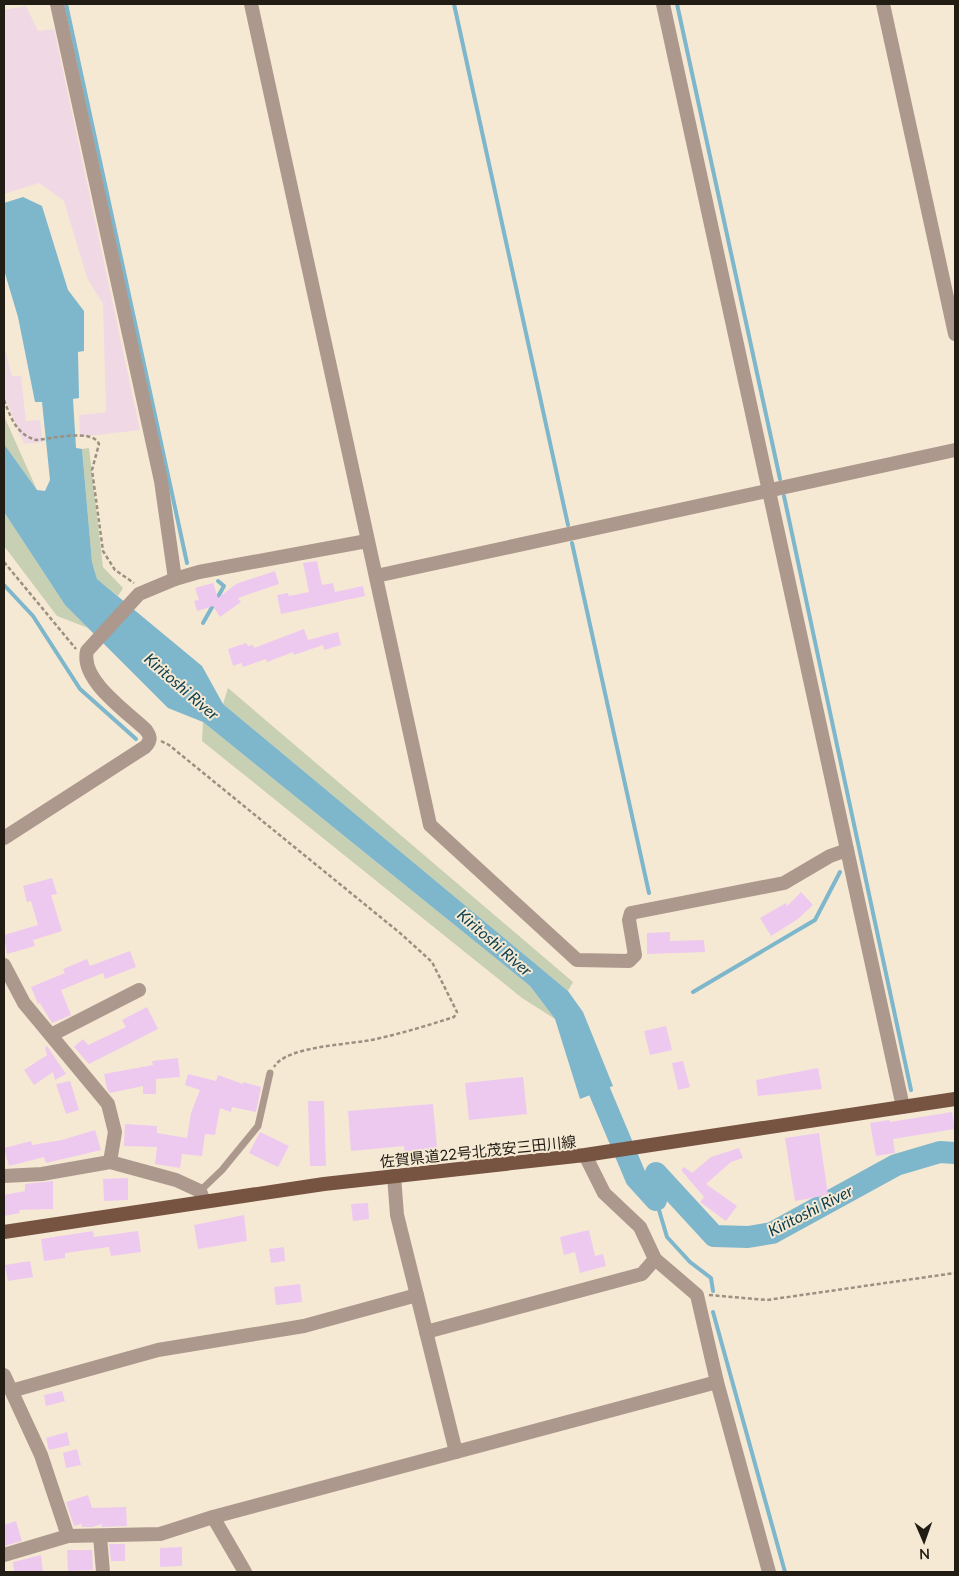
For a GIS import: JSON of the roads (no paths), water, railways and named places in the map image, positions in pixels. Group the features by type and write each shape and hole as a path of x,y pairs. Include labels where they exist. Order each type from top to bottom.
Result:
{"main road":[{"name":"佐賀県道22号北茂安三田川線","path":"4,1232 202,1196 589,1154 955,1099"}],"street":[{"path":"57,4 161,481 175,579"},
{"path":"252,4 430,825 577,960 629,961 635,955 629,920 631,913 784,883 830,856 847,850"},
{"path":"663,4 903,1107"},
{"path":"883,4 955,334"},
{"path":"376,576 955,450"},
{"path":"4,838 150,742 150,736 93,680 86,655 143,592 175,579 368,541"},
{"path":"4,965 24,1003 108,1104 114,1132 110,1162"},
{"path":"51,1035 139,990"},
{"path":"589,1154 604,1193 640,1227 654,1259 697,1294 718,1382 769,1572"},
{"path":"4,1176 42,1174 110,1162 176,1180 202,1196"},
{"path":"394,1176 397,1216 456,1452"},
{"path":"426,1332 642,1274 654,1259"},
{"path":"13,1394 18,1389 158,1350 304,1326 417,1295"},
{"path":"4,1375 41,1455 68,1536"},
{"path":"4,1555 68,1536 160,1534 213,1517 718,1382"},
{"path":"213,1517 245,1572"},
{"path":"100,1536 102,1572"}],"lane":[{"path":"202,1196 258,1126 270,1073"}],"water":[{"path":"23,197 42,206 68,290 84,311 84,351 78,352 79,398 73,399 76,448 82,449 92,562 97,579 202,666 223,704 568,991 583,1012 613,1086 580,1099 555,1019 530,986 203,722 168,708 65,605 4,512 4,444 37,490 45,491 50,480 42,402 35,402 18,317 4,270 4,203"}],"waterway":[{"path":"66,4 187,563"},
{"path":"454,4 568,525"},
{"path":"677,4 780,479"},
{"path":"784,496 911,1090"},
{"path":"572,543 649,893"},
{"path":"203,623 224,586 218,581"},
{"path":"4,585 33,616 80,689 136,739"},
{"path":"693,992 815,920 840,872"},
{"name":"Kiritoshi River","path":"588,1064 636,1178 656,1200 656,1173 714,1236 748,1237 772,1233 896,1165 940,1152 955,1153"},
{"path":"656,1200 667,1237 690,1262 711,1278 713,1291"},
{"path":"713,1312 785,1572"}]}
